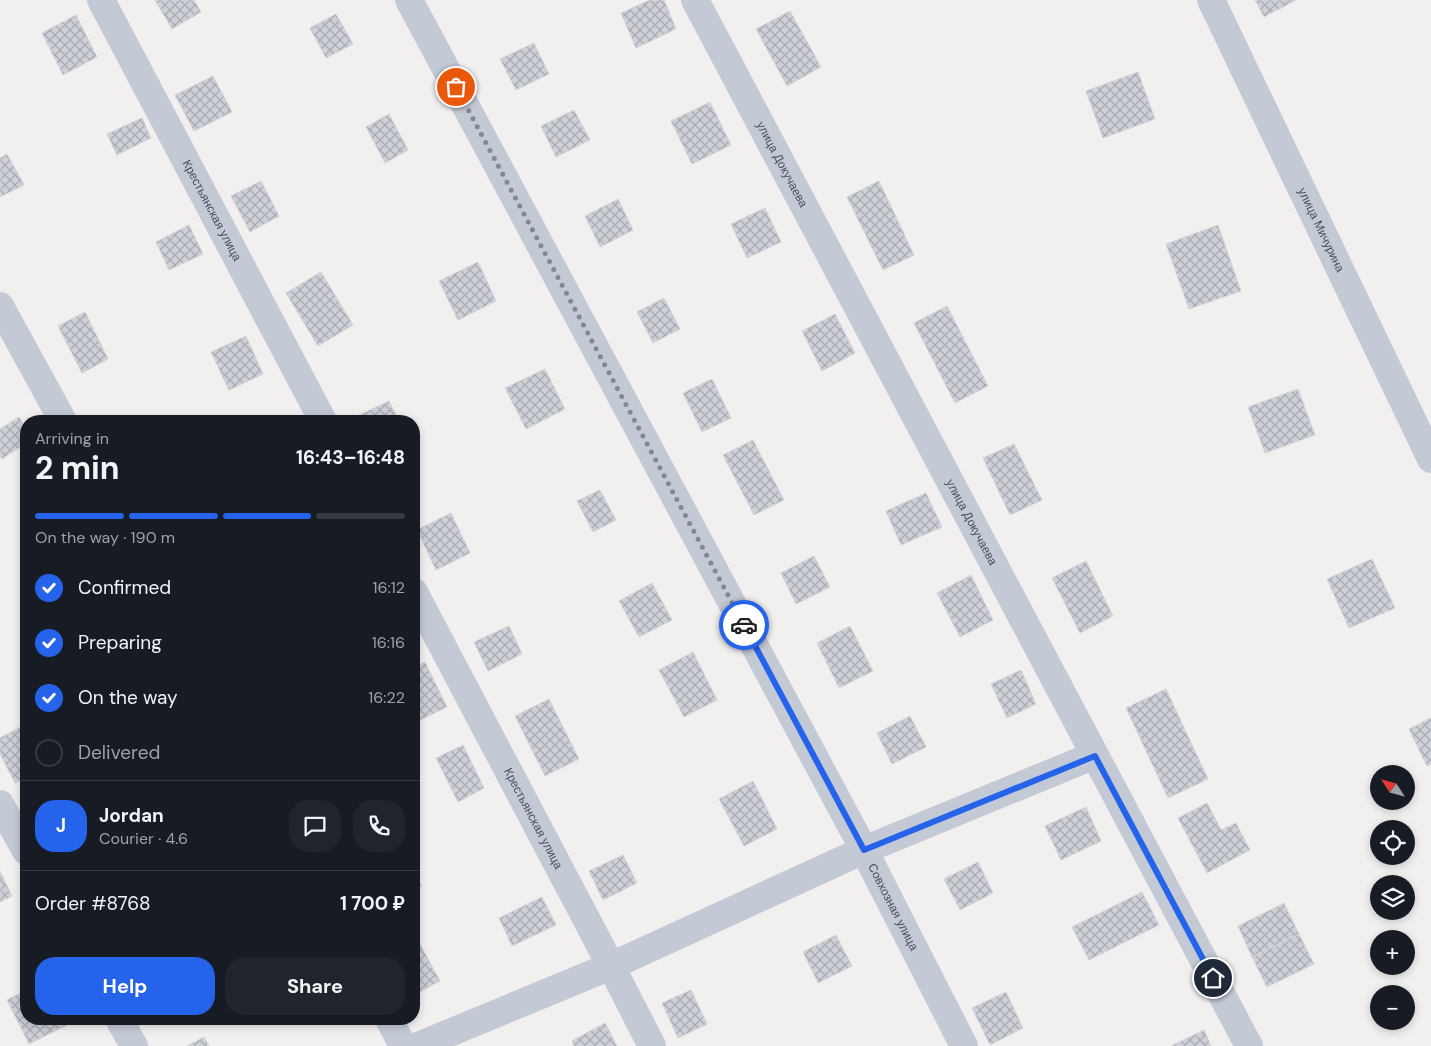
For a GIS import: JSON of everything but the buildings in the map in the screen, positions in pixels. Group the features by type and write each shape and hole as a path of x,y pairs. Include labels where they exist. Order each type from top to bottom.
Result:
{"street":[{"name":"Крестьянская улица","path":"101,0 320,415"},
{"name":"Совхозная улица","path":"409,0 864,850 964,1046"},
{"name":"улица Докучаева","path":"695,0 1249,1046"},
{"name":"улица Мичурина","path":"1211,0 1431,459"},
{"path":"0,306 60,415"},
{"name":"Крестьянская улица","path":"420,603 652,1046"},
{"path":"418,1046 611,966 864,850 1095,756"},
{"path":"0,804 20,840"},
{"path":"122,1025 134,1046"},
{"path":"392,1025 404,1046"}],"way so far":[{"path":"456,87 744,625"}],"route":[{"path":"744,625 864,850 1095,756 1213,978"}]}
